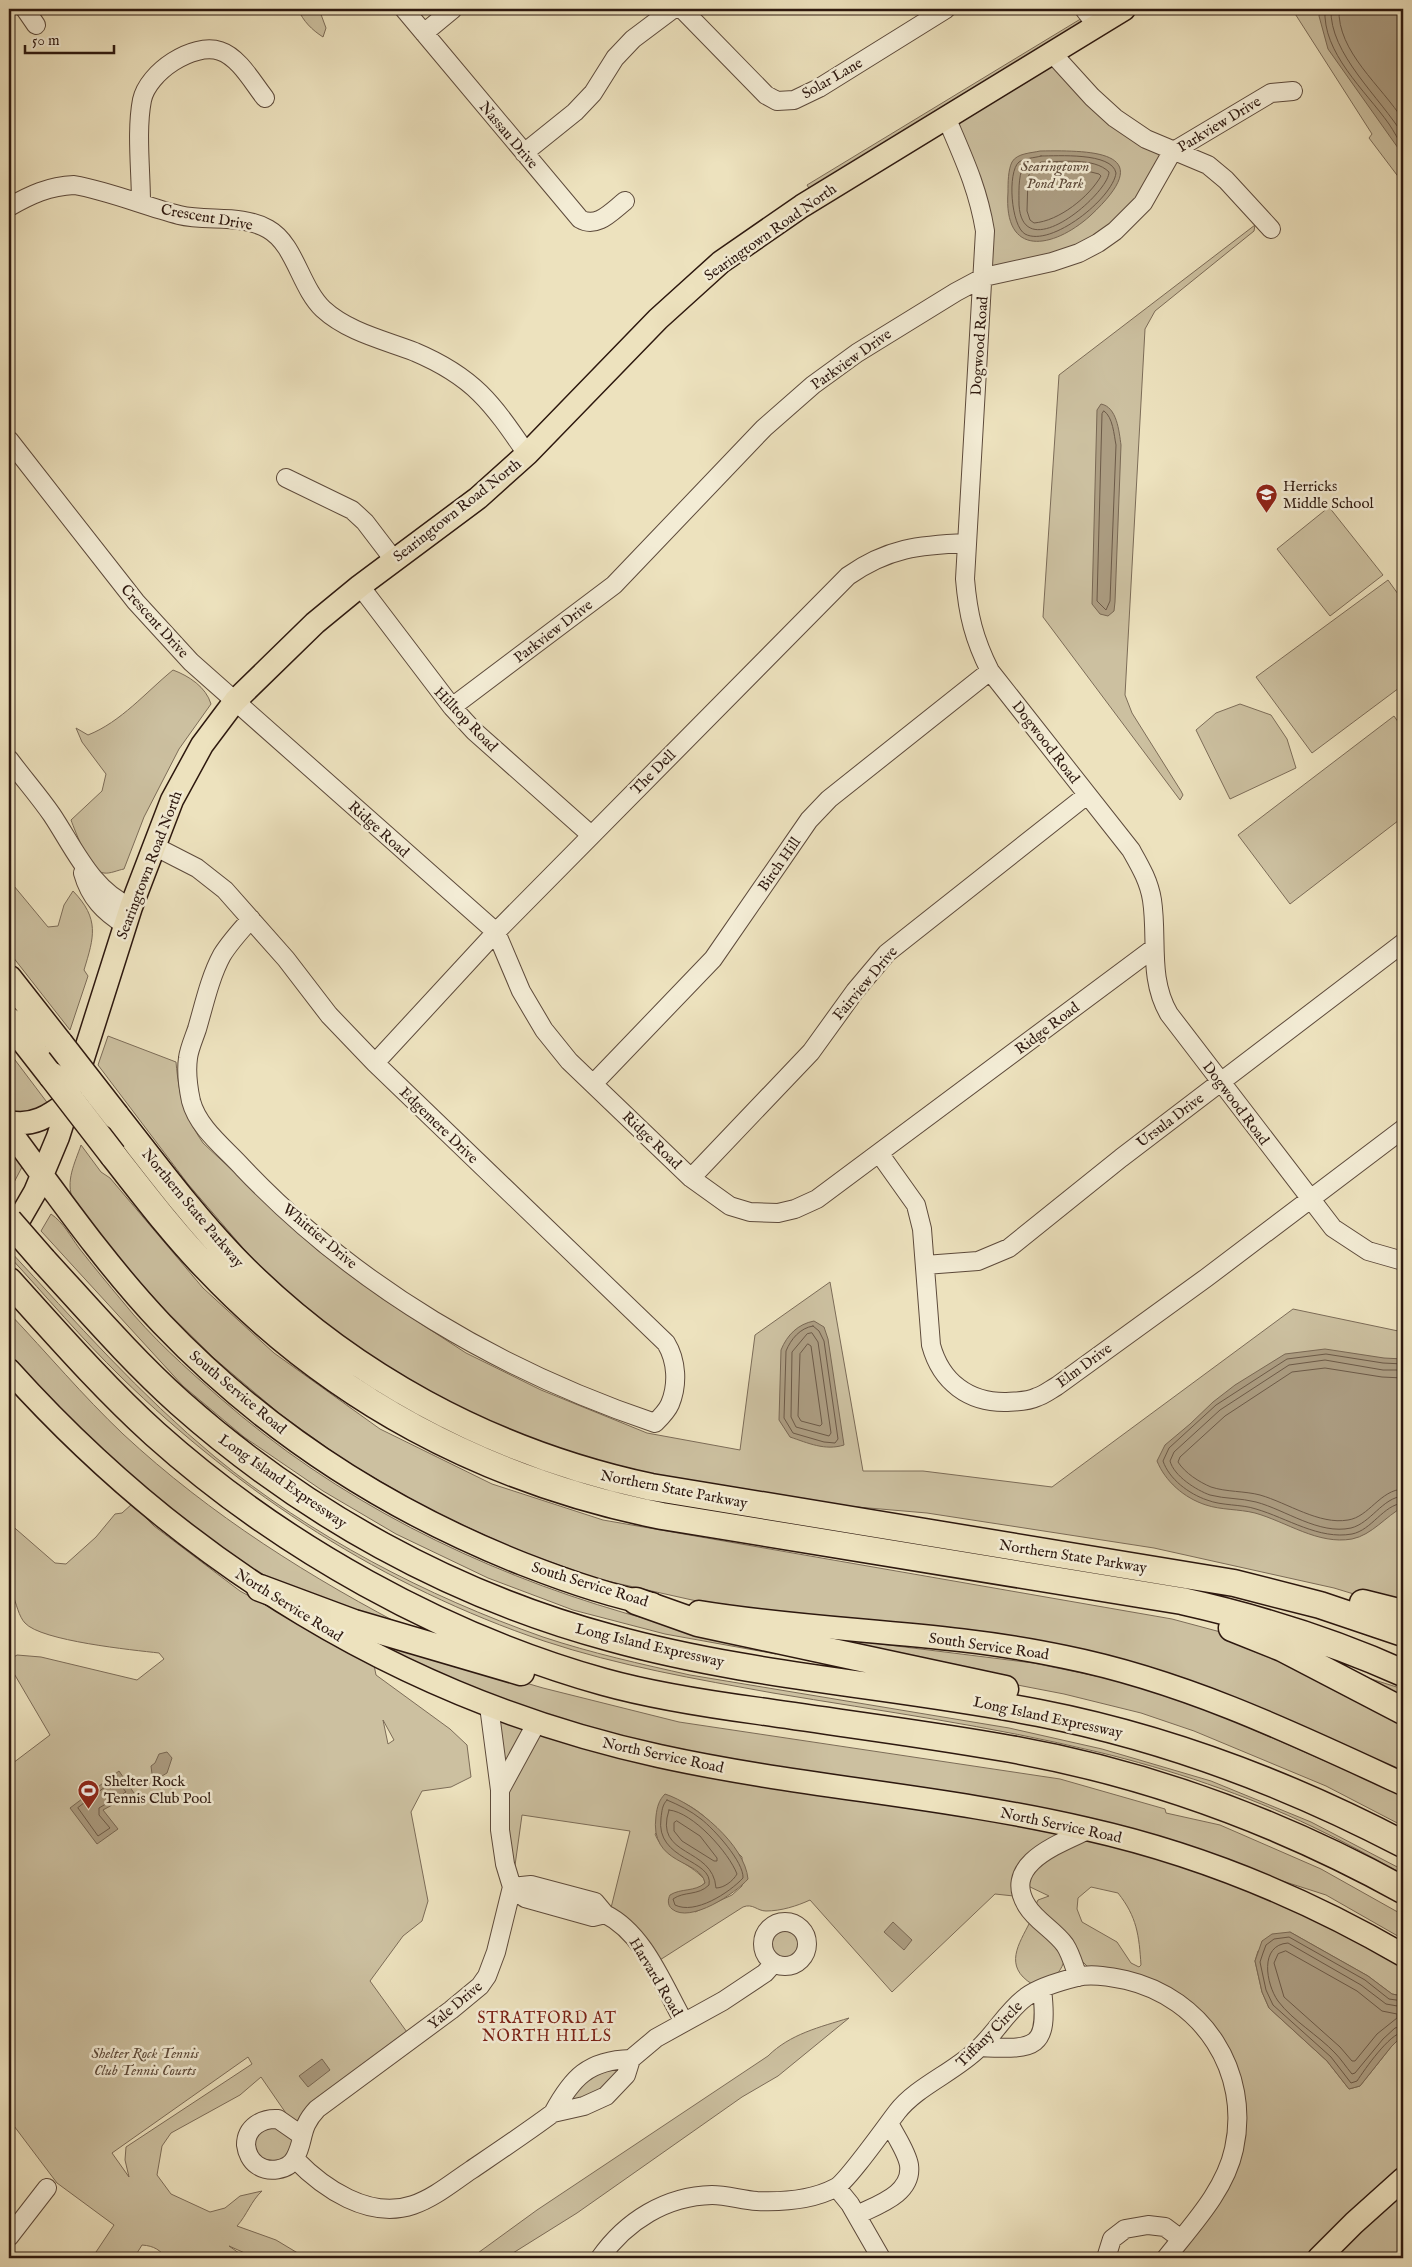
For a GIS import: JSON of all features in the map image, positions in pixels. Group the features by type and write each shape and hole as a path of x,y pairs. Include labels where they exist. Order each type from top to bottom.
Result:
{"highway":[{"name":"Northern State Parkway","path":"9,979 214,1237 282,1304 333,1345 387,1382 444,1414 489,1436 572,1467 651,1487 1234,1583 1320,1605 1403,1633"},
{"name":"Northern State Parkway","path":"9,1021 113,1155 192,1252 239,1300 287,1343 340,1383 432,1438 493,1466 576,1496 654,1515 1182,1601 1265,1621 1349,1650 1403,1673"},
{"name":"Long Island Expressway","path":"9,1222 146,1371 228,1444 297,1495 340,1522 390,1551 468,1588 550,1620 647,1648 719,1662 1040,1713 1166,1745 1287,1788 1403,1844"},
{"path":"16,1289 93,1373 155,1434 224,1491 288,1536 350,1574 445,1623 506,1649 606,1683 696,1701 999,1747 1126,1775 1250,1816 1321,1847 1403,1890"},
{"path":"1234,1583 1300,1586 1403,1613"},
{"path":"260,1588 354,1623 552,1681 606,1683"},
{"path":"1116,1589 1179,1614 1222,1624 1263,1639 1403,1711"},
{"path":"636,1601 698,1623 1046,1698 1166,1745"}],"main road":[{"name":"Searingtown Road North","path":"9,1237 42,1175 68,1102 128,916 172,800 187,770 235,701 285,651 360,586 478,498 528,454 658,319 721,262 802,206 946,116 1052,53 1090,17 1124,9"},
{"path":"9,1122 25,1124 37,1121 68,1102"},
{"name":"South Service Road","path":"9,1130 129,1288 172,1334 237,1394 306,1448 379,1495 455,1535 554,1576 636,1601 736,1617 1022,1649 1099,1664 1154,1679 1209,1698 1403,1784"},
{"name":"North Service Road","path":"9,1370 75,1440 123,1484 189,1539 260,1588 372,1654 489,1706 617,1746 693,1763 982,1808 1090,1829 1182,1856 1274,1890 1350,1926 1403,1955"},
{"path":"1319,2258 1354,2223 1403,2179"}],"street":[{"path":"25,9 36,26"},
{"name":"Nassau Drive","path":"404,9 574,213 586,223 597,222 626,201"},
{"path":"424,33 453,9"},
{"path":"524,153 575,112 593,93 615,58 633,40 673,9"},
{"name":"Solar Lane","path":"682,9 766,95 777,101 794,100 819,88 946,9"},
{"path":"141,203 143,98 152,80 170,64 193,52 204,49 220,51 231,56 265,98"},
{"path":"1052,53 1092,97 1115,118 1146,139 1172,152 1208,165 1226,180 1271,229"},
{"name":"Parkview Drive","path":"452,707 614,585 764,428 813,385 858,352 984,277 1052,262 1079,253 1098,243 1116,231 1143,203 1172,152 1272,93 1293,91"},
{"name":"Dogwood Road","path":"946,116 980,199 985,231 984,277 966,543 967,611 976,643 990,671 1131,850 1148,882 1152,900 1158,986 1165,1006 1220,1082 1333,1228 1354,1244 1388,1258 1403,1261"},
{"name":"Crescent Drive","path":"9,207 34,193 57,185 74,185 181,215 241,221 267,228 283,242 308,290 324,310 352,328 416,353 443,366 470,383 498,411 528,454"},
{"name":"Crescent Drive","path":"9,440 136,602 191,662 235,701"},
{"path":"286,478 352,510 366,522 394,560"},
{"name":"The Dell","path":"375,1064 496,932 590,835 848,576 862,566 893,551 920,545 966,543"},
{"name":"Hilltop Road","path":"360,586 452,707 474,731 590,835"},
{"name":"Birch Hill","path":"593,1084 713,958 809,820 828,799 990,671"},
{"name":"Ridge Road","path":"235,701 496,932 520,990 544,1030 569,1060 691,1178 730,1206 750,1212 778,1213 796,1209 817,1199 1154,948"},
{"path":"9,759 51,813 80,858 84,876 100,906 108,915 128,916"},
{"name":"Fairview Drive","path":"691,1178 811,1052 855,991 886,953 1087,795"},
{"name":"Edgemere Drive","path":"154,846 197,868 211,878 251,919 286,959 329,1015 375,1064 666,1344 674,1361 675,1380 670,1405 655,1423"},
{"name":"Whittier Drive","path":"251,919 222,956 208,991 188,1058 188,1082 192,1102 207,1129 262,1188 308,1229 406,1304 478,1348 528,1374 594,1402 655,1423"},
{"name":"Ursula Drive","path":"926,1265 978,1261 1008,1248 1220,1082 1403,943"},
{"name":"Elm Drive","path":"879,1153 916,1206 922,1229 932,1345 934,1356 945,1377 957,1388 975,1398 992,1402 1022,1401 1037,1397 1057,1386 1310,1200 1403,1129"},
{"path":"489,1706 500,1790 500,1830 505,1864 512,1888"},
{"path":"500,1790 537,1722"},
{"path":"1078,1977 1066,1946 1027,1907 1021,1884 1024,1872 1031,1861 1057,1844 1090,1829"},
{"name":"Harvard Road","path":"512,1888 525,1898 533,1901 593,1917 605,1914 630,1933 642,1947 684,2022"},
{"name":"Yale Drive","path":"295,2159 304,2125 317,2110 451,2010 480,1986 487,1976 496,1952 512,1888"},
{"path":"301,2135 285,2122 269,2119 255,2125 247,2140 248,2154 252,2160 263,2168 280,2169 295,2159 313,2178 340,2194 382,2208 400,2208 430,2197 553,2113 584,2106 606,2096 626,2075 631,2059 662,2034 723,2001 764,1973 774,1963"},
{"name":"Tiffany Circle","path":"837,2188 899,2109 915,2094 951,2072 980,2047 1019,2003 1032,1993 1078,1977 1120,1979 1139,1983 1168,1996 1199,2020 1214,2037 1226,2060 1237,2097 1238,2123 1234,2150 1215,2192 1166,2258"},
{"path":"980,2047 1024,2047 1036,2041 1044,2029 1042,1989"},
{"path":"553,2113 568,2086 589,2068 615,2060 631,2059"},
{"path":"857,2215 894,2195 901,2190 908,2180 909,2165 889,2123"},
{"path":"9,2237 46,2188"},
{"path":"600,2258 620,2234 635,2221 663,2205 693,2197 714,2195 757,2201 796,2200 837,2188 857,2215 881,2258"},
{"path":"1106,2258 1112,2239 1126,2229 1148,2225 1165,2227 1181,2239"}],"green space":[{"path":"298,9 319,9 326,28 323,37 308,25"},
{"name":"Searingtown Pond Park","path":"1097,9 1126,9 1051,55 1161,154 1141,199 1080,249 1022,264 990,266 948,117 816,200 807,185"},
{"path":"1292,9 1403,9 1403,183 1369,138 1372,134"},
{"path":"1255,225 1254,231 1155,311 1145,329 1125,695 1132,713 1181,791 1183,795 1180,800 1043,617 1059,375"},
{"path":"1329,507 1383,575 1330,616 1277,549"},
{"path":"1388,580 1403,601 1403,685 1312,753 1256,677"},
{"path":"173,670 185,675 201,687 211,704 179,749 144,817 124,869 104,873 99,871 89,859 71,820 102,791 106,774 82,742 76,728 88,735 100,729 122,715"},
{"path":"1240,704 1271,715 1287,739 1296,768 1230,799 1196,730 1216,713"},
{"path":"1394,716 1403,729 1403,817 1290,904 1238,835"},
{"path":"9,880 48,927 58,926 64,905 73,891 88,911 91,920 92,938 84,970 88,976 70,1030 9,952"},
{"path":"108,1036 176,1062 179,1085 187,1114 203,1143 317,1250 383,1299 466,1353 541,1390 647,1433 740,1450 755,1335 830,1282 863,1471 923,1471 1052,1487 1293,1309 1403,1332 1403,1609 1334,1588 1154,1548 927,1513 834,1505 648,1475 580,1456 500,1429 421,1389 345,1338 267,1276 188,1184 98,1065"},
{"path":"9,1052 49,1105 39,1116 9,1114"},
{"path":"81,1145 101,1172 110,1178 203,1288 274,1353 380,1429 492,1484 603,1520 1172,1619 1243,1638 1403,1722 1403,1776 1177,1676 1053,1644 737,1610 598,1579 517,1550 430,1510 347,1462 280,1414 215,1359 164,1309 115,1254 73,1200 70,1179"},
{"path":"9,1149 22,1167 9,1192"},
{"path":"51,1214 63,1225 84,1255 157,1340 219,1397 264,1434 311,1468 360,1499 410,1528 462,1553 570,1596 625,1613 778,1651 776,1654 665,1634 573,1610 488,1578 396,1534 323,1491 244,1437 183,1386 41,1231"},
{"path":"9,1250 134,1383 215,1457 290,1513 330,1538 413,1583 456,1603 499,1621 561,1643 672,1671 1009,1728 1102,1749 1211,1781 1311,1822 1403,1870 1403,1874 1288,1815 1235,1794 1152,1766 1017,1734 773,1693 629,1665 572,1650 485,1619 371,1565 265,1498 215,1460 167,1420 107,1363 9,1256"},
{"path":"9,1313 108,1420 156,1464 191,1492 263,1544 301,1568 417,1633 279,1588 143,1492 9,1359"},
{"name":"Shelter Rock Tennis Club Tennis Courts","path":"132,1504 154,1526 240,1591 374,1665 376,1675 450,1729 467,1745 471,1777 451,1787 422,1791 411,1812 428,1901 422,1921 403,1936 370,1981 412,2039 317,2109 301,2135 261,2077 240,2095 171,2133 162,2146 157,2175 171,2194 210,2212 225,2208 240,2196 262,2191 237,2226 276,2240 306,2258 256,2258 229,2246 246,2258 167,2258 156,2249 142,2245 134,2258 92,2258 114,2225 57,2183 11,2122 9,2123 9,1766 50,1735 9,1665 9,1660 17,1655 41,1657 137,1680 164,1659 159,1653 68,1640 49,1635 25,1623 19,1614 13,1595 9,1593 9,1523 55,1563 66,1564 96,1537 115,1514 122,1513","holes":["383,1720 394,1740 388,1744","248,2057 252,2064 126,2147 125,2160 129,2177 112,2153"]},
{"path":"345,1630 543,1688 679,1722 1060,1779 1165,1809 1166,1813 1220,1825 1321,1869 1403,1915 1403,1939 1326,1895 1242,1868 677,1754 558,1723 450,1683"},
{"path":"824,1637 1033,1663 1135,1684 1213,1712 1403,1795 1403,1826 1326,1786 1194,1731 1141,1713 1064,1694 976,1677"},
{"path":"1352,1673 1403,1689 1403,1705"},
{"path":"495,1714 529,1728 503,1780"},
{"path":"537,1722 1090,1829 1150,1846 1403,1955 1403,1999 1402,1996 1392,1994 1368,1976 1290,1932 1258,1951 1255,1961 1262,1992 1269,2008 1327,2061 1349,2089 1360,2086 1403,2035 1403,2258 1166,2258 1228,2166 1237,2097 1199,2020 1089,1968 1080,1959 1064,1961 1056,1975 1043,1981 1032,1984 1023,1977 1018,1970 1016,1962 1018,1947 1038,1900 1049,1896 1026,1885 1023,1897 995,1894 892,1992 810,1900 789,1908 772,1911 763,1911 750,1906 743,1907 652,1965 609,1916 630,1831 522,1815 512,1887 500,1790","holes":["684,1803 709,1821 742,1857 742,1886 732,1895 695,1912 699,1888 705,1883 704,1879 664,1848 655,1834","1091,1887 1118,1893 1129,1910 1138,1935 1141,1965 1139,1967 1131,1963 1117,1942 1082,1922 1077,1909 1078,1898"]},
{"path":"785,1922 797,1926 803,1932 807,1944 803,1956 797,1962 785,1966 773,1962 767,1956 763,1944 767,1932 773,1926"},
{"path":"849,2018 778,2076 742,2097 577,2213 505,2258 471,2258 537,2210 768,2056 786,2042 806,2032"},
{"path":"631,2059 606,2096 553,2113 568,2087"},
{"path":"255,2125 293,2129 294,2158 263,2168 247,2140"}],"water":[{"path":"1320,9 1403,9 1403,155 1328,49 1319,16"},
{"path":"1040,151 1099,154 1112,159 1120,167 1119,179 1110,195 1090,216 1076,227 1061,235 1046,240 1033,241 1022,237 1014,228 1009,213 1008,177 1014,159 1021,155"},
{"path":"1101,404 1111,410 1114,415 1121,445 1115,602 1114,611 1108,616 1100,614 1092,604 1097,410"},
{"path":"814,1321 824,1327 828,1339 844,1445 837,1447 817,1446 790,1437 779,1420 781,1350 786,1340 794,1331 808,1322"},
{"path":"1325,1349 1403,1359 1403,1507 1359,1537 1339,1540 1327,1539 1303,1532 1255,1513 1206,1505 1190,1498 1170,1482 1157,1461 1165,1445 1213,1402 1235,1385 1285,1354"},
{"name":"Shelter Rock Tennis Club Pool","path":"167,1752 172,1758 167,1773 162,1776 152,1774 151,1766 155,1763 159,1754"},
{"name":"Shelter Rock Tennis Club Pool","path":"119,1771 134,1793 103,1810 118,1829 97,1844 70,1808"},
{"path":"665,1794 677,1799 704,1816 729,1840 745,1866 748,1879 723,1899 701,1910 690,1913 680,1913 672,1909 668,1900 670,1895 679,1891 697,1888 705,1883 695,1869 667,1853 660,1844 656,1832 656,1816 661,1799"},
{"path":"893,1922 912,1940 904,1950 884,1932"},
{"path":"1290,1932 1368,1976 1392,1994 1402,1996 1403,2035 1360,2086 1349,2089 1327,2061 1269,2008 1262,1992 1255,1961 1262,1941 1272,1934"},
{"path":"322,2059 330,2070 308,2087 299,2076"}],"place":[{"name":"Herricks Middle School","path":"1267,514"},
{"name":"Shelter Rock Tennis Club Pool","path":"88,1809"}],"district":[{"name":"STRATFORD AT NORTH HILLS","path":"547,2026"}]}
